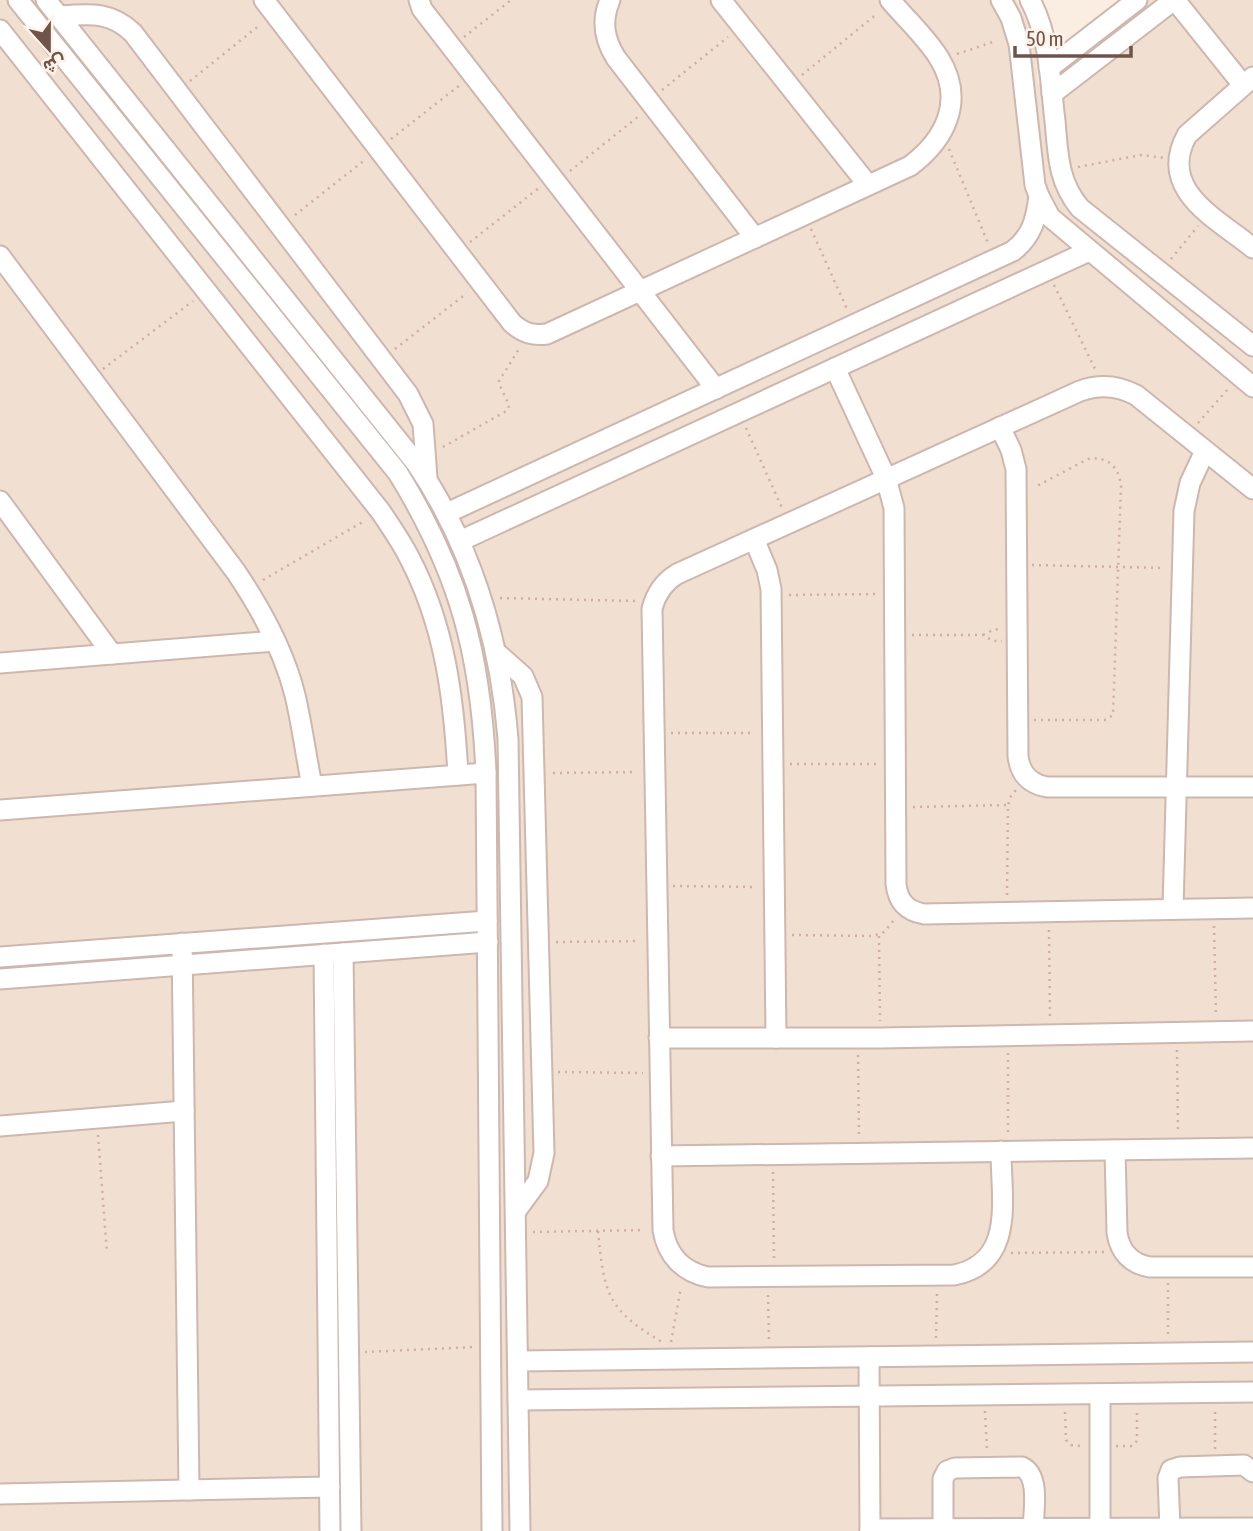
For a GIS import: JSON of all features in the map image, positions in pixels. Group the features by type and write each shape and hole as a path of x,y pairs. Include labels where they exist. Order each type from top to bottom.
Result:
{"street":[{"path":"18,0 389,463 410,494 449,572 460,602 469,632 482,711 486,773 492,1531"},
{"path":"46,0 427,479 460,541 482,598 497,653 508,739 520,1531"},
{"path":"419,0 422,9 716,389"},
{"path":"610,0 604,31 608,46 755,238"},
{"path":"721,0 868,186"},
{"path":"447,513 1013,251 1028,236 1037,216 1038,196 1019,44 1012,18 1001,0"},
{"path":"1030,0 1044,33 1060,171 1071,197 1080,208 1253,346"},
{"path":"1049,68 1137,0"},
{"path":"1052,94 1175,0 1248,81 1187,135 1180,147 1177,162 1179,176 1184,189 1209,212 1249,239"},
{"path":"269,6 512,323 528,334 548,334 910,166 929,152 942,134 949,116 951,97 948,78 941,60 891,1"},
{"path":"59,16 103,15 125,25 417,408 423,424 427,479"},
{"path":"0,30 8,50 207,290 381,512 409,556 431,605 446,656 455,721 458,775"},
{"path":"1038,196 1057,225 1246,381"},
{"path":"460,541 1088,251"},
{"path":"0,256 247,589 275,641 294,693 312,786"},
{"path":"835,368 886,478 894,508 896,884 904,905 916,913 924,914 1253,908"},
{"path":"1004,1151 1001,1228 992,1253 965,1273 708,1277 684,1268 667,1247 663,1230 659,1038 654,601 671,578 1080,391 1103,386 1120,388 1136,395 1253,489"},
{"path":"1000,427 1014,459 1019,764 1026,778 1047,788 1253,787"},
{"path":"1173,909 1185,501 1205,451"},
{"path":"0,502 6,519 112,654"},
{"path":"754,539 767,570 771,595 776,1038"},
{"path":"0,663 275,641"},
{"path":"497,653 518,670 530,689 535,773 543,1163 534,1190 516,1211"},
{"path":"0,810 486,773"},
{"path":"486,841 510,841"},
{"path":"0,957 488,921"},
{"path":"0,979 488,942"},
{"path":"182,943 190,1490"},
{"path":"334,953 349,1353 351,1531"},
{"path":"330,1531 334,953"},
{"path":"659,1038 881,1038 1253,1031"},
{"path":"0,1126 184,1111"},
{"path":"662,1156 1253,1148"},
{"path":"1115,1150 1117,1233 1124,1251 1135,1263 1142,1266 1168,1267 1253,1267"},
{"path":"518,1361 1253,1352"},
{"path":"869,1357 870,1530 1253,1528"},
{"path":"518,1400 1253,1392"},
{"path":"1100,1394 1100,1530"},
{"path":"1170,1528 1168,1478 1171,1470 1244,1465 1253,1472"},
{"path":"943,1530 944,1474 950,1468 1022,1467 1030,1471 1033,1480 1033,1530"},
{"path":"0,1494 330,1487"}],"path":[{"path":"452,47 511,0"},
{"path":"789,86 891,1"},
{"path":"177,91 269,6"},
{"path":"458,252 555,180 741,26"},
{"path":"941,60 993,42"},
{"path":"942,134 995,259"},
{"path":"1060,171 1141,155 1177,162"},
{"path":"1160,271 1209,212"},
{"path":"804,215 854,324"},
{"path":"1046,270 1103,386"},
{"path":"382,360 480,282"},
{"path":"91,378 207,290"},
{"path":"426,457 508,410 509,405 499,381 528,334"},
{"path":"1187,436 1246,381"},
{"path":"739,412 789,523"},
{"path":"1016,497 1088,458 1097,457 1112,464 1117,470 1121,486 1113,715 1106,720 1018,720"},
{"path":"247,589 381,512"},
{"path":"1017,564 1182,568"},
{"path":"771,595 895,594"},
{"path":"482,598 654,601"},
{"path":"895,635 983,635 993,641 1017,642"},
{"path":"654,733 773,733"},
{"path":"773,764 895,765"},
{"path":"535,773 655,772"},
{"path":"1006,912 1008,805 1011,796 1026,778"},
{"path":"895,807 1008,805"},
{"path":"657,886 774,887"},
{"path":"775,935 879,934 888,929 904,905"},
{"path":"1214,909 1216,1032"},
{"path":"1049,912 1051,1035"},
{"path":"879,934 881,1038"},
{"path":"538,943 658,941"},
{"path":"1176,1032 1179,1149"},
{"path":"1004,1151 1007,1036"},
{"path":"858,1038 859,1153"},
{"path":"542,1071 660,1073"},
{"path":"96,1118 107,1253"},
{"path":"769,1358 773,1154"},
{"path":"516,1232 663,1230"},
{"path":"598,1231 602,1272 615,1305 631,1322 670,1347 684,1268"},
{"path":"992,1253 1124,1251"},
{"path":"1168,1267 1168,1353"},
{"path":"936,1356 937,1275"},
{"path":"349,1353 491,1347"},
{"path":"1214,1466 1215,1392"},
{"path":"985,1395 987,1467"}],"shaded area":[{"path":"0,0 1016,0 1030,28 1035,46 1038,84 1149,0 1253,0 1253,1531 0,1531"}]}
